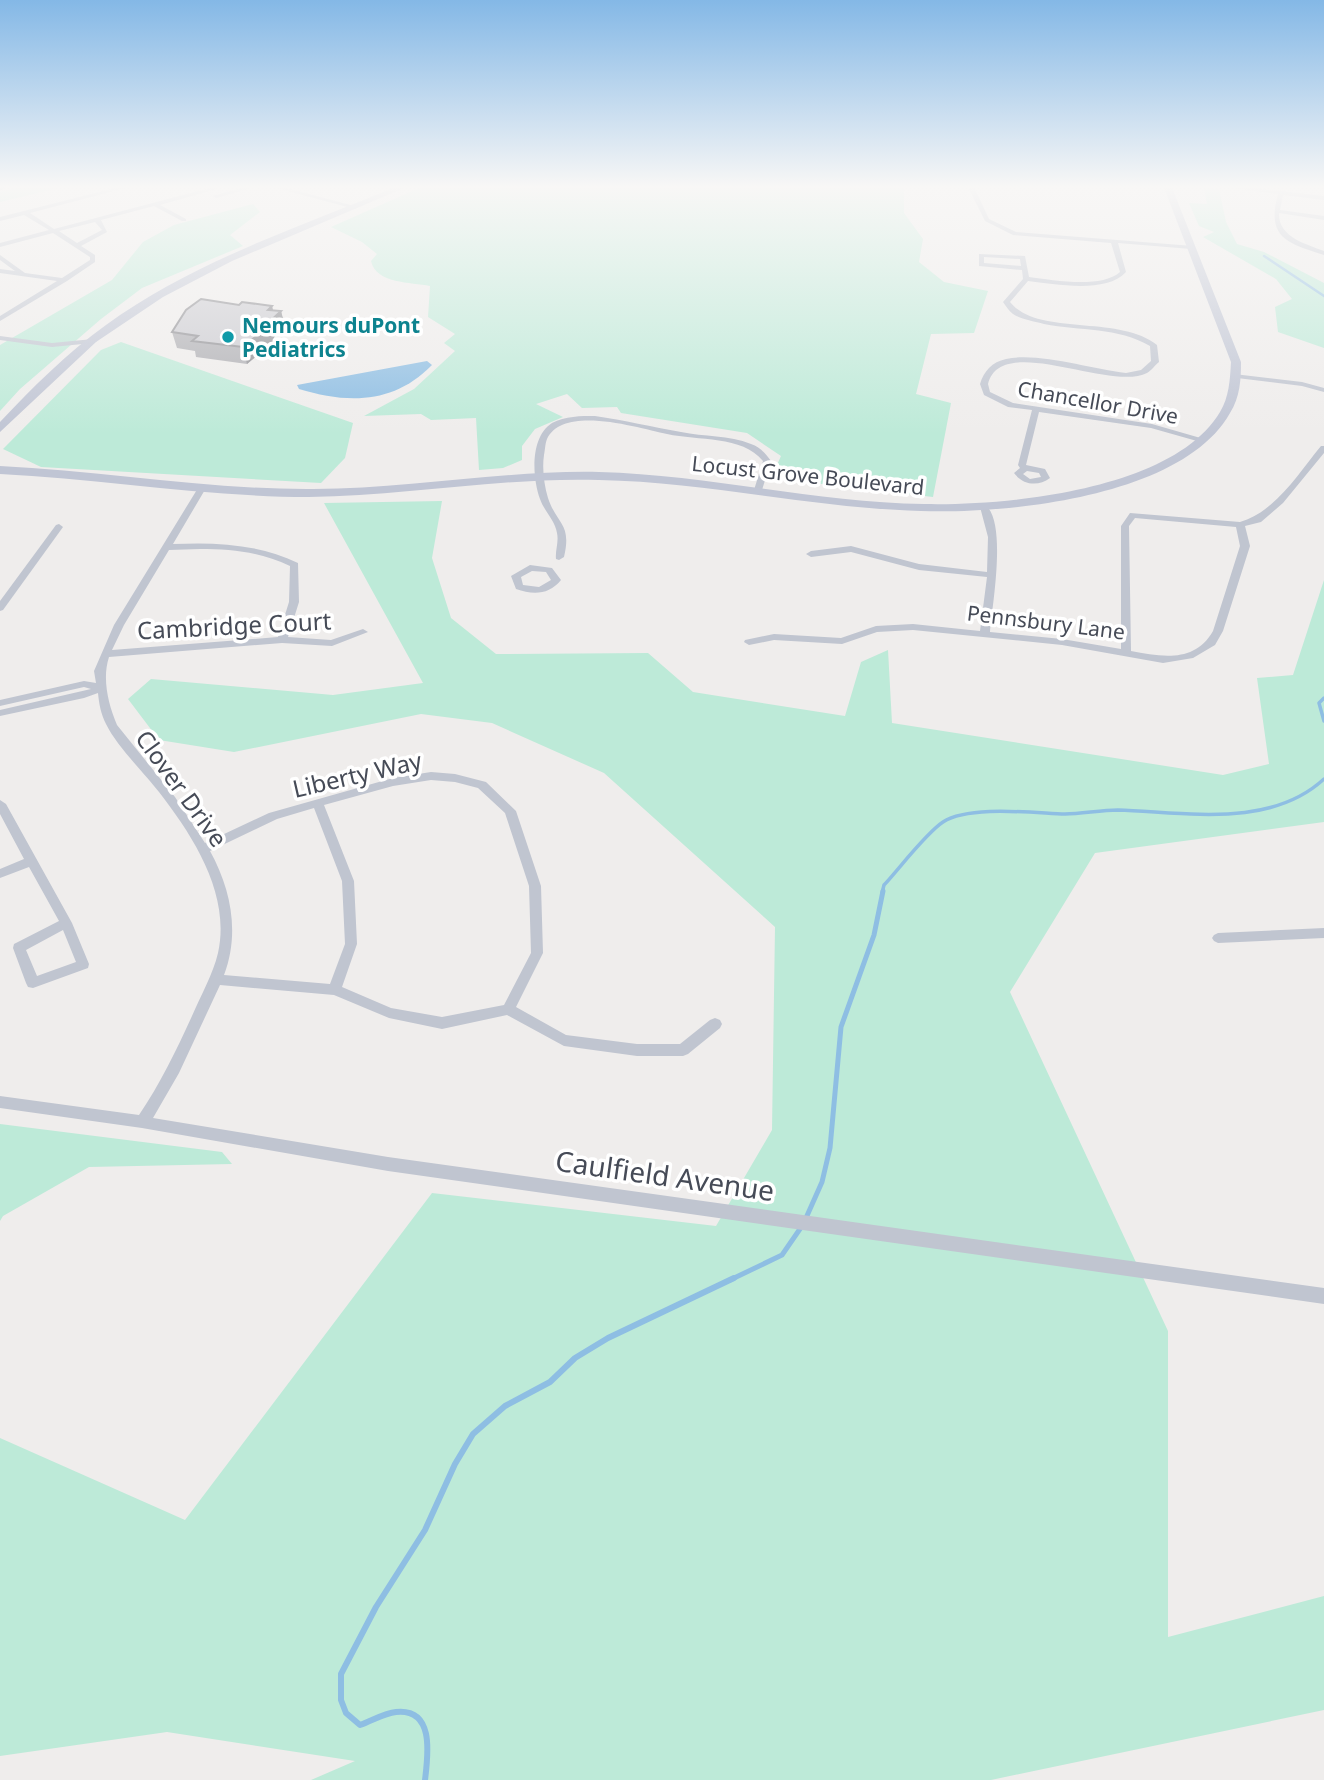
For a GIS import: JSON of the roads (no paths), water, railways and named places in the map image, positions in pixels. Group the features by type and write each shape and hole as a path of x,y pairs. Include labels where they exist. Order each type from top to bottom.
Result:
{"street":[{"path":"16,268 24,274"},
{"path":"0,319 83,268"},
{"path":"0,429 74,358 126,315 179,284 216,268"},
{"path":"1024,268 1026,279 1092,283 1114,281 1123,272 1122,268"},
{"name":"Locust Grove Boulevard","path":"108,479 202,488 338,493 540,477 663,478 872,505 984,507 1109,486 1173,460 1200,441 1223,421 1236,392 1236,362 1199,268"},
{"path":"0,271 65,280"},
{"name":"Chancellor Drive","path":"1026,279 1006,302 1013,311 1039,320 1135,335 1153,345 1156,360 1147,370 1130,374 1019,361 1002,363 989,371 984,387 991,397 1006,404 1152,426 1200,441"},
{"path":"0,308 12,310"},
{"path":"0,338 52,345 93,341"},
{"path":"52,345 74,358"},
{"path":"1237,376 1302,384 1324,390"},
{"path":"1025,468 1022,465 1035,409"},
{"path":"559,557 519,572 514,580 524,589 544,589 554,584 564,532 544,499 539,443 547,431 569,421 604,418 750,446 759,451 766,461 758,490"},
{"path":"1126,651 1125,526 1133,515 1240,524 1258,520 1280,501 1324,448"},
{"path":"0,470 108,479"},
{"path":"0,479 108,479"},
{"name":"Clover Drive","path":"142,1122 167,1087 215,979 226,945 226,914 221,884 205,848 112,726 99,671 119,625 202,488"},
{"path":"984,507 993,533 985,632"},
{"name":"Pennsbury Lane","path":"748,642 774,637 842,641 876,629 914,627 985,632 1126,651 1163,660 1193,655 1211,643 1231,593 1245,546 1240,524"},
{"path":"0,608 59,527"},
{"path":"167,547 211,545 253,549 274,553 295,565 294,602 282,640"},
{"path":"811,554 851,550 919,567 990,575"},
{"path":"530,568 549,570 556,577"},
{"name":"Cambridge Court","path":"106,654 282,640 332,643 363,632"},
{"path":"0,703 84,684 102,688"},
{"path":"0,713 84,695 102,688"},
{"name":"Liberty Way","path":"205,848 273,816 393,782 431,776 455,778 482,786 510,811 535,886 537,953 508,1009"},
{"path":"0,804 66,923 83,964 33,983 19,948 66,923"},
{"path":"318,804 348,881 351,944 335,990"},
{"path":"0,874 30,861"},
{"path":"1218,938 1324,933"},
{"path":"215,979 335,990 389,1013 442,1023 508,1009 564,1040 637,1050 683,1050 715,1024"},
{"name":"Caulfield Avenue","path":"0,1102 142,1122 388,1164 1324,1296"}],"water":[{"path":"427,361 432,365 417,378 386,394 370,397 335,397 299,389 297,385"}],"waterway":[{"path":"1282,268 1324,296"},
{"path":"1324,698 1319,703 1324,721"},
{"path":"882,893 884,885 936,827 954,817 969,813 1002,811 1065,814 1118,810 1226,814 1278,805 1302,795 1324,779"},
{"path":"806,1218 822,1182 830,1148 841,1027 874,935 883,891"},
{"path":"730,1280 782,1255 802,1226"},
{"path":"425,1780 426,1735 417,1717 396,1712 360,1725 346,1713 341,1700 341,1674 376,1607 425,1530 455,1464 473,1434 505,1406 550,1382 575,1358 608,1338 734,1278"}],"place":[{"name":"Nemours duPont Pediatrics","path":"228,337"}]}
